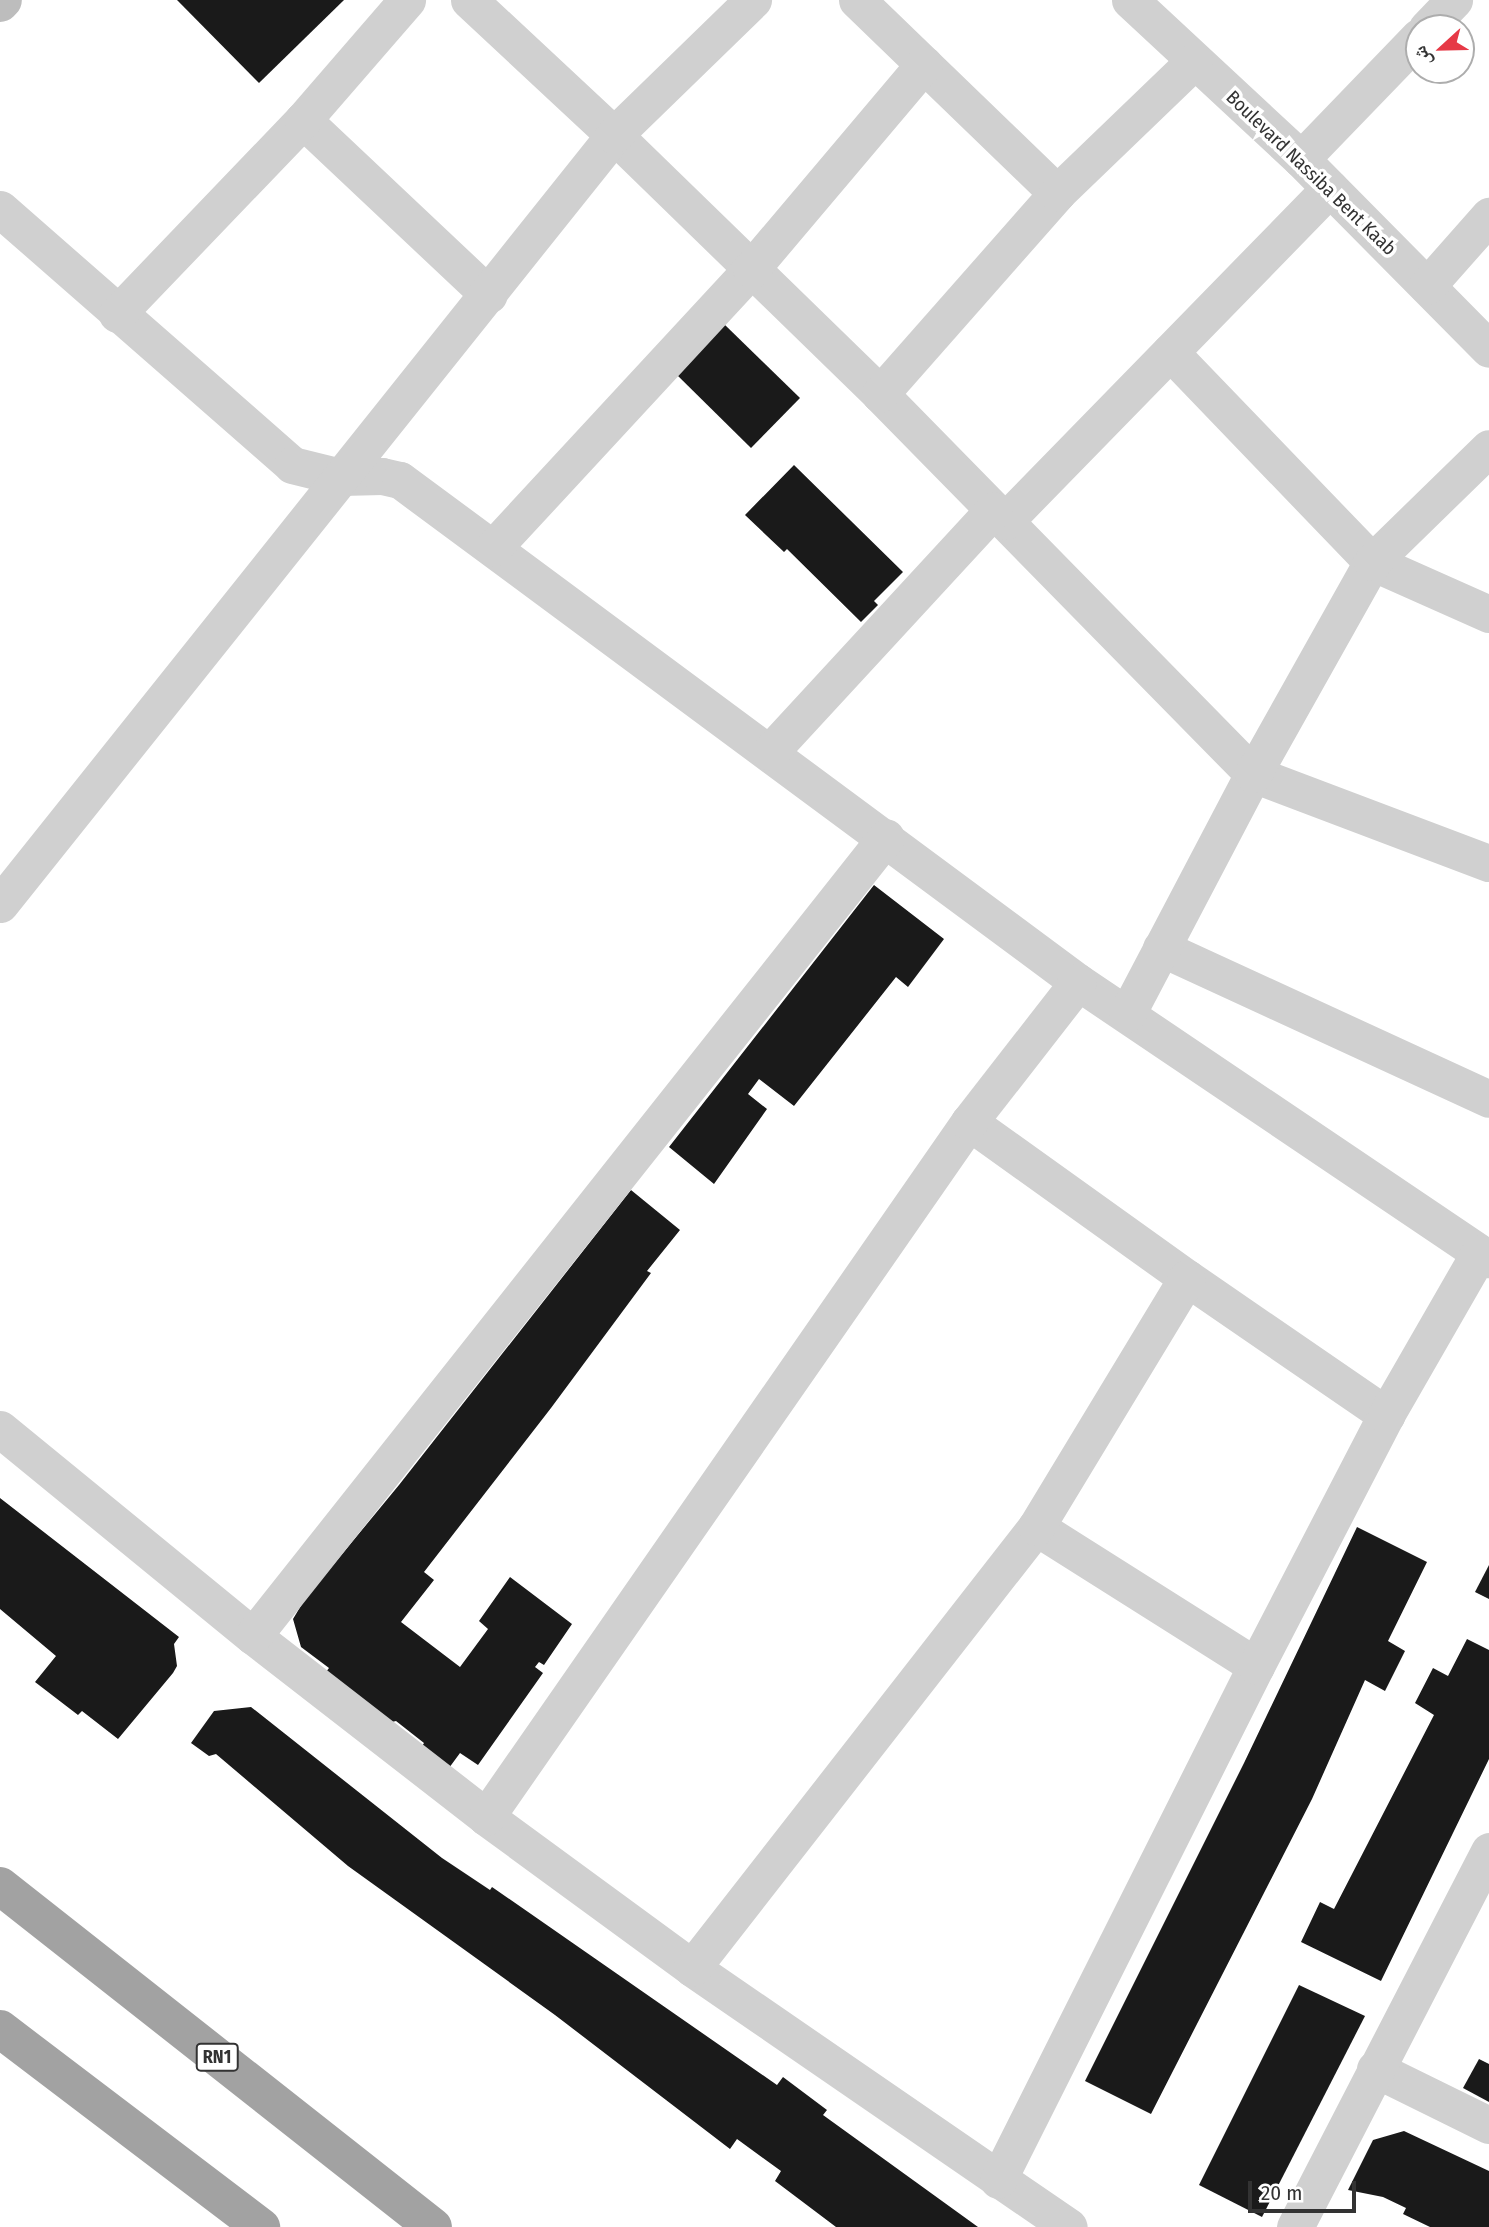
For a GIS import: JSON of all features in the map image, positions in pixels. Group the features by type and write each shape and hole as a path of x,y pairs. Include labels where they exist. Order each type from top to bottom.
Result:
{"highway":[{"name":"RN1","path":"0,1886 433,2227"},
{"path":"0,2029 261,2227"}],"street":[{"path":"117,314 303,120 407,0"},
{"path":"469,0 614,135 880,394 1252,774 1489,863"},
{"path":"0,904 489,295 614,135 753,0"},
{"path":"857,0 1057,193"},
{"name":"Boulevard Nassiba Bent Kaab","path":"1130,0 1301,159 1489,349"},
{"path":"1440,14 1454,0"},
{"path":"1301,159 1405,51"},
{"path":"880,394 1057,193 1194,61"},
{"path":"493,548 751,269 924,64"},
{"path":"303,120 489,295"},
{"path":"770,752 999,515 1170,352 1330,188"},
{"path":"0,209 292,465 341,477 382,476 400,480 886,837 1078,982 1484,1256 1386,1415 1256,1666 999,2180"},
{"path":"1427,286 1489,216"},
{"path":"1170,352 1372,562 1489,614"},
{"path":"1127,1014 1252,774 1372,562 1489,448"},
{"path":"253,1636 886,837"},
{"path":"1161,948 1489,1099"},
{"path":"486,1817 969,1122 1078,982"},
{"path":"969,1122 1187,1278 1386,1415"},
{"path":"692,1968 1036,1527 1187,1278"},
{"path":"0,1429 253,1636 486,1817 692,1968 1069,2227"},
{"path":"1036,1527 1256,1666"},
{"path":"1295,2227 1489,1851"},
{"path":"1375,2069 1489,2125"}],"building":[{"path":"177,0 344,0 259,83"},
{"path":"724,324 800,398 751,448 676,374"},
{"path":"794,465 903,572 874,601 878,605 861,622 787,549 784,552 745,515"},
{"path":"874,885 944,939 908,987 896,977 794,1106 759,1079 748,1094 767,1109 714,1184 669,1147"},
{"path":"631,1190 680,1230 647,1271 651,1273 551,1408 424,1572 434,1580 401,1622 460,1667 488,1629 479,1621 510,1577 572,1624 544,1665 539,1662 535,1667 543,1673 478,1765 460,1753 449,1768 421,1748 424,1743 396,1721 392,1722 326,1672 329,1668 301,1647 293,1619 305,1599 399,1485"},
{"path":"0,1498 179,1637 174,1644 177,1666 173,1673 118,1739 82,1711 78,1715 35,1682 56,1656 0,1609"},
{"path":"1357,1527 1427,1562 1388,1641 1405,1651 1385,1691 1365,1680 1312,1799 1151,2114 1085,2081 1244,1763"},
{"path":"1489,1565 1489,1599 1475,1592"},
{"path":"1467,1639 1489,1650 1489,1759 1381,1981 1301,1942 1320,1902 1334,1909 1434,1715 1415,1703 1433,1668 1448,1676"},
{"path":"251,1707 442,1858 490,1890 492,1887 777,2085 783,2077 827,2110 823,2115 978,2227 836,2227 775,2181 781,2171 737,2139 730,2149 555,2015 348,1866 216,1754 209,1756 191,1743 214,1711"},
{"path":"1299,1985 1365,2016 1262,2217 1199,2185"},
{"path":"1479,2059 1489,2064 1489,2102 1463,2088"},
{"path":"1404,2131 1489,2171 1489,2227 1430,2227 1403,2214 1406,2208 1383,2197 1348,2190 1373,2140"}]}
